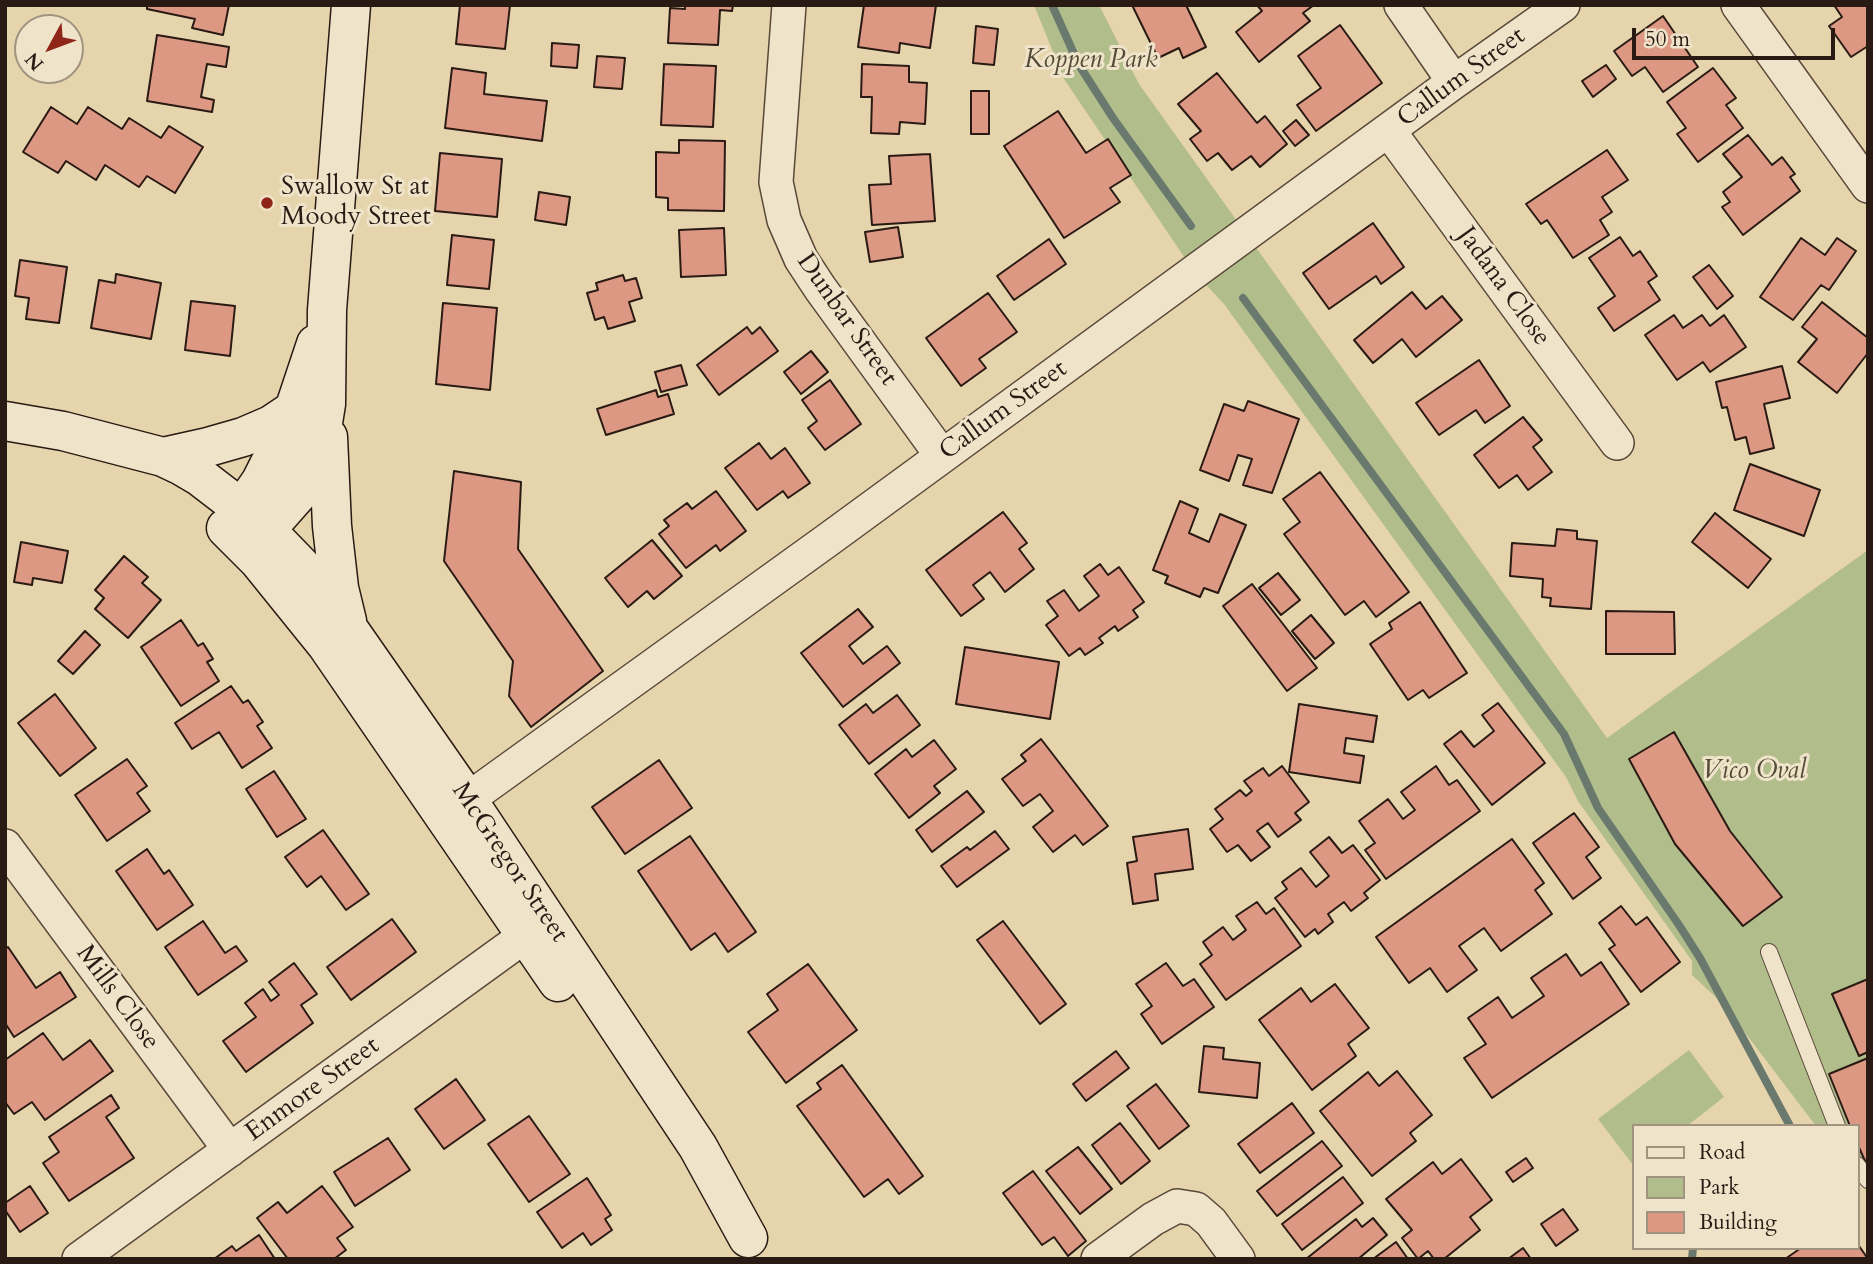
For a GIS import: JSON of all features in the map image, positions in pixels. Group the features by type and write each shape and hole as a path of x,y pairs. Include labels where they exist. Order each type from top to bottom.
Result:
{"main road":[{"path":"349,629 339,588 311,406 327,310 351,5"},
{"path":"163,457 243,437 311,406"},
{"path":"249,526 279,446 311,406"},
{"path":"5,421 63,431 163,457 199,476 249,526"},
{"path":"115,446 155,469 195,499 249,526"},
{"name":"McGregor Street","path":"249,526 300,565 349,629 455,808 684,1158 755,1248"},
{"name":"McGregor Street","path":"249,526 289,597 455,808"}],"street":[{"name":"Dunbar Street","path":"789,5 776,182 784,220 801,259 820,288 942,456"},
{"path":"1401,5 1454,82"},
{"name":"Callum Street","path":"455,808 829,540 1563,5"},
{"path":"1738,5 1868,186"},
{"name":"Jadana Close","path":"1389,131 1617,443"},
{"name":"Mills Close","path":"5,846 230,1150"},
{"name":"Enmore Street","path":"79,1259 536,928"},
{"path":"1098,1259 1153,1219 1177,1206 1196,1209 1211,1222 1238,1259"}],"lane":[{"path":"1769,951 1836,1124"}],"green space":[{"path":"1034,5 1099,5 1139,84 1607,738 1868,550 1868,1193 1859,1182 1859,1124 1814,1124 1724,1005 1692,975 1692,961 1578,801 1566,777 1224,304 1195,273 1064,79"},
{"path":"1689,1050 1724,1097 1690,1124 1632,1124 1632,1164 1598,1119"}],"building":[{"path":"147,5 229,5 223,35 192,28 195,19 147,9"},
{"path":"460,5 510,5 505,49 456,44"},
{"path":"685,5 733,5 732,11 720,10 718,45 668,43 670,8 685,9"},
{"path":"864,5 936,5 930,48 900,43 899,53 858,47"},
{"path":"1132,5 1186,5 1206,47 1183,58 1179,48 1158,58"},
{"path":"1257,5 1314,5 1303,13 1310,21 1259,62 1236,32 1262,11"},
{"path":"1834,5 1868,5 1868,46 1851,57 1829,26 1842,17"},
{"path":"1663,16 1698,67 1663,92 1645,67 1632,76 1614,51"},
{"path":"1340,25 1382,83 1316,131 1297,105 1321,88 1298,56"},
{"path":"976,26 998,29 994,65 973,63"},
{"path":"157,35 229,47 226,67 207,64 201,97 214,100 212,112 147,101"},
{"path":"552,43 579,45 577,68 551,66"},
{"path":"597,56 625,58 622,89 594,87"},
{"path":"664,64 716,66 713,127 661,125"},
{"path":"862,64 909,66 909,82 927,83 925,124 900,122 899,134 871,133 872,97 861,97"},
{"path":"1606,65 1616,79 1593,97 1582,81"},
{"path":"452,68 486,73 484,94 547,101 542,141 445,128"},
{"path":"1713,68 1736,98 1726,105 1743,128 1698,162 1677,134 1686,128 1667,102"},
{"path":"1217,73 1257,123 1265,116 1287,144 1260,167 1251,156 1232,170 1218,153 1207,161 1190,139 1201,131 1178,104"},
{"path":"971,91 989,91 989,134 971,134"},
{"path":"51,107 77,124 88,107 122,129 129,118 161,138 169,126 203,147 175,193 147,176 139,187 105,165 96,180 66,161 58,173 23,152"},
{"path":"1058,111 1086,153 1108,139 1131,175 1110,188 1120,202 1064,238 1004,146"},
{"path":"1296,120 1309,135 1295,146 1283,131"},
{"path":"1748,135 1772,165 1782,157 1795,174 1790,177 1800,191 1743,235 1722,207 1730,202 1723,192 1742,177 1723,154"},
{"path":"679,140 725,141 724,211 668,210 668,198 656,197 656,152 679,153"},
{"path":"1607,150 1628,180 1602,197 1612,212 1600,220 1609,235 1573,258 1547,220 1541,224 1526,204"},
{"path":"440,153 502,159 497,217 435,211"},
{"path":"930,154 935,221 872,225 869,185 891,184 889,156"},
{"path":"539,192 570,197 566,225 535,220"},
{"path":"1373,223 1404,267 1381,284 1376,276 1329,309 1303,273"},
{"path":"898,227 903,257 870,262 865,232"},
{"path":"724,228 726,275 681,277 679,230"},
{"path":"452,235 494,240 489,289 447,285"},
{"path":"1620,237 1633,256 1640,251 1657,276 1648,282 1660,300 1614,331 1598,308 1615,296 1589,258"},
{"path":"1801,238 1825,255 1837,238 1856,251 1829,290 1821,285 1793,320 1760,297"},
{"path":"1049,239 1066,264 1014,300 997,276"},
{"path":"20,260 67,267 59,323 26,319 29,298 15,296"},
{"path":"1709,265 1733,296 1717,309 1693,277"},
{"path":"116,274 161,283 151,339 91,328 99,280 115,283"},
{"path":"623,275 625,281 636,278 642,298 629,302 635,321 608,329 604,317 595,320 587,293 598,290 596,283"},
{"path":"1412,292 1426,309 1442,296 1462,320 1416,357 1402,339 1373,363 1354,340"},
{"path":"988,293 1017,332 979,359 986,368 961,386 926,338"},
{"path":"191,301 235,306 230,356 185,350"},
{"path":"1822,302 1868,338 1868,353 1837,393 1798,362 1817,339 1802,327"},
{"path":"443,303 497,308 490,390 436,384"},
{"path":"1674,315 1683,328 1702,315 1710,326 1724,315 1746,347 1710,372 1703,362 1677,380 1645,335"},
{"path":"747,327 752,334 760,327 778,351 719,395 697,365"},
{"path":"811,351 828,372 801,394 784,372"},
{"path":"1479,360 1510,406 1485,423 1476,410 1439,435 1416,403"},
{"path":"681,365 687,385 661,392 655,372"},
{"path":"1782,366 1790,398 1764,404 1774,448 1750,454 1746,437 1735,440 1727,407 1722,408 1716,382"},
{"path":"830,380 861,424 825,450 808,428 817,421 802,400"},
{"path":"656,390 658,397 668,394 674,414 606,435 597,409"},
{"path":"1248,401 1299,419 1272,493 1243,485 1252,459 1238,455 1229,481 1200,470 1224,404 1244,411"},
{"path":"1523,417 1542,440 1533,447 1552,472 1528,490 1517,475 1499,488 1474,455"},
{"path":"759,443 771,459 785,448 810,483 788,498 783,491 757,510 725,468"},
{"path":"1750,464 1820,490 1804,536 1734,510"},
{"path":"454,471 521,482 518,549 603,671 531,727 509,696 513,661 444,561"},
{"path":"1320,472 1409,592 1376,617 1364,601 1345,615 1284,534 1300,522 1283,499"},
{"path":"716,491 746,531 720,551 716,545 686,568 659,534 669,526 664,520 687,503 692,509"},
{"path":"1180,501 1198,509 1189,533 1209,542 1220,514 1246,525 1218,593 1204,588 1200,597 1165,583 1168,576 1153,570"},
{"path":"1003,512 1027,543 1019,549 1034,569 1005,592 990,572 973,585 984,599 961,616 926,570"},
{"path":"1715,513 1771,559 1748,588 1692,542"},
{"path":"1557,529 1577,531 1577,539 1597,541 1591,609 1550,606 1551,598 1542,597 1543,579 1510,576 1512,543 1555,546"},
{"path":"652,540 682,576 654,599 647,591 628,607 605,578"},
{"path":"21,542 68,551 62,583 33,578 32,585 14,582"},
{"path":"124,556 148,577 142,583 161,600 128,638 95,609 104,598 95,590"},
{"path":"1100,564 1108,575 1119,567 1144,602 1133,610 1138,617 1118,631 1115,626 1099,638 1103,643 1085,655 1080,648 1069,656 1046,625 1058,616 1047,601 1064,590 1079,611 1099,596 1084,576"},
{"path":"1278,573 1300,600 1281,615 1259,588"},
{"path":"1252,584 1317,668 1287,691 1223,606"},
{"path":"1420,602 1467,673 1429,698 1423,690 1408,700 1370,644 1392,629 1389,623"},
{"path":"858,609 873,627 849,646 863,664 887,646 900,663 843,707 801,653"},
{"path":"1606,611 1674,612 1675,654 1606,654"},
{"path":"1311,615 1334,643 1315,659 1292,631"},
{"path":"181,620 198,646 203,643 213,659 207,662 219,681 181,706 141,647"},
{"path":"85,631 100,645 73,674 58,661"},
{"path":"965,647 1059,662 1050,719 956,704"},
{"path":"231,686 243,703 248,700 263,722 257,726 272,748 242,768 219,732 192,749 175,723"},
{"path":"55,694 96,748 60,776 18,723"},
{"path":"897,695 920,725 869,764 839,725 866,704 873,713"},
{"path":"1498,703 1545,763 1492,805 1444,744 1461,731 1474,747 1494,731 1482,715"},
{"path":"1299,704 1377,716 1373,742 1346,738 1344,753 1364,756 1360,783 1289,772"},
{"path":"1674,732 1730,831 1782,897 1743,926 1675,844 1629,759"},
{"path":"1041,739 1108,826 1083,845 1075,835 1053,852 1033,827 1053,811 1040,794 1023,806 1002,779 1026,761 1021,755"},
{"path":"934,740 956,769 934,786 940,793 909,818 875,774 906,749 912,757"},
{"path":"127,759 147,786 137,793 150,811 107,841 75,795"},
{"path":"659,760 692,808 625,854 592,807"},
{"path":"1282,766 1309,802 1295,813 1301,820 1278,837 1268,823 1257,831 1270,847 1251,861 1238,845 1227,852 1210,829 1223,819 1215,809 1240,790 1246,796 1252,791 1244,781 1263,768 1269,776"},
{"path":"1436,766 1449,785 1457,780 1480,811 1386,879 1365,850 1375,843 1359,821 1388,799 1403,819 1415,810 1401,792"},
{"path":"274,771 306,819 277,837 246,789"},
{"path":"967,791 984,812 932,852 916,830"},
{"path":"1574,813 1599,847 1586,857 1601,878 1573,899 1533,843"},
{"path":"1188,829 1193,869 1155,874 1158,900 1133,904 1127,863 1137,861 1133,837"},
{"path":"323,830 369,894 346,910 321,876 307,887 285,857"},
{"path":"995,831 1009,849 957,887 941,866 967,847 970,850"},
{"path":"690,836 756,932 728,952 715,933 691,950 638,871"},
{"path":"1329,837 1342,853 1353,845 1380,880 1364,893 1368,898 1351,911 1344,902 1328,914 1333,922 1318,934 1315,929 1305,937 1275,898 1287,889 1282,882 1301,868 1316,887 1329,876 1310,852"},
{"path":"1512,839 1544,883 1535,890 1552,914 1501,951 1484,928 1459,946 1477,970 1447,992 1430,968 1409,983 1376,937"},
{"path":"147,849 164,874 169,870 193,905 157,930 116,871"},
{"path":"1257,902 1266,914 1274,908 1301,946 1226,1000 1200,964 1212,955 1203,942 1223,927 1233,940 1246,930 1236,916"},
{"path":"1621,906 1636,925 1647,917 1680,962 1641,992 1609,949 1615,945 1599,923"},
{"path":"392,919 416,952 351,1000 327,967"},
{"path":"203,921 225,953 236,946 247,961 198,995 165,947"},
{"path":"1003,921 1066,1004 1040,1024 977,940"},
{"path":"8,947 36,988 60,972 76,997 14,1037 5,1023 5,949"},
{"path":"1566,954 1581,976 1601,962 1629,1004 1492,1098 1464,1058 1486,1044 1468,1018 1498,997 1512,1018 1544,996 1531,978"},
{"path":"294,963 317,994 301,1005 313,1023 246,1072 223,1041 256,1017 245,1003 263,989 271,1001 279,995 269,982"},
{"path":"1166,963 1183,986 1194,979 1214,1007 1162,1044 1141,1014 1152,1006 1136,984"},
{"path":"808,964 857,1030 786,1083 748,1032 778,1010 767,994"},
{"path":"1868,979 1868,1052 1859,1056 1832,994"},
{"path":"1335,984 1369,1028 1348,1044 1356,1056 1312,1090 1259,1020 1301,988 1311,1002"},
{"path":"43,1033 63,1060 90,1040 113,1071 45,1120 32,1102 14,1114 5,1102 5,1060"},
{"path":"1204,1046 1224,1048 1223,1059 1260,1063 1257,1098 1199,1092"},
{"path":"1116,1051 1129,1068 1086,1101 1073,1084"},
{"path":"1868,1058 1868,1159 1865,1161 1859,1148 1859,1124 1849,1124 1829,1074"},
{"path":"842,1065 923,1176 899,1194 888,1179 864,1197 797,1106 821,1089 817,1083"},
{"path":"1397,1071 1432,1115 1410,1133 1416,1141 1372,1176 1320,1111 1368,1072 1379,1086"},
{"path":"456,1079 485,1120 444,1149 415,1109"},
{"path":"1156,1084 1189,1126 1159,1149 1127,1106"},
{"path":"111,1095 119,1108 106,1117 134,1158 69,1201 43,1163 59,1152 49,1137"},
{"path":"1292,1103 1314,1133 1260,1173 1238,1144"},
{"path":"529,1116 570,1174 529,1202 488,1144"},
{"path":"1120,1123 1150,1161 1121,1184 1092,1145"},
{"path":"388,1138 410,1170 355,1206 334,1172"},
{"path":"1322,1141 1342,1166 1277,1216 1257,1191"},
{"path":"1078,1147 1112,1189 1080,1214 1046,1171"},
{"path":"1526,1158 1533,1168 1513,1182 1506,1172"},
{"path":"1461,1159 1492,1200 1470,1217 1480,1230 1444,1259 1434,1259 1428,1251 1418,1259 1402,1238 1412,1230 1386,1199 1433,1162 1442,1174"},
{"path":"1033,1171 1086,1241 1068,1256 1054,1237 1042,1245 1003,1193"},
{"path":"1343,1177 1363,1203 1302,1250 1282,1224"},
{"path":"587,1178 611,1215 605,1219 612,1230 591,1245 583,1233 562,1248 537,1212"},
{"path":"30,1186 48,1213 20,1232 5,1210 5,1203"},
{"path":"322,1186 353,1227 337,1238 346,1250 334,1259 288,1259 257,1218 278,1202 287,1213"},
{"path":"1563,1209 1578,1230 1556,1246 1541,1224"},
{"path":"1373,1218 1387,1235 1358,1259 1306,1259 1356,1219 1362,1227"},
{"path":"259,1235 275,1259 214,1259 232,1246 236,1251"},
{"path":"1396,1242 1408,1259 1373,1259"},
{"path":"1859,1246 1868,1259 1785,1259 1798,1250 1859,1250"},
{"path":"1523,1248 1531,1259 1508,1259"}],"waterway":[{"path":"1052,5 1079,65 1113,118 1191,226"},
{"path":"1243,298 1564,734 1598,808 1700,958 1789,1124"},
{"path":"1692,1259 1693,1250"}],"place":[{"name":"Swallow St at Moody Street","path":"267,203"}],"park label":[{"name":"Koppen Park","path":"1091,61"},
{"name":"Vico Oval","path":"1754,772"}]}
